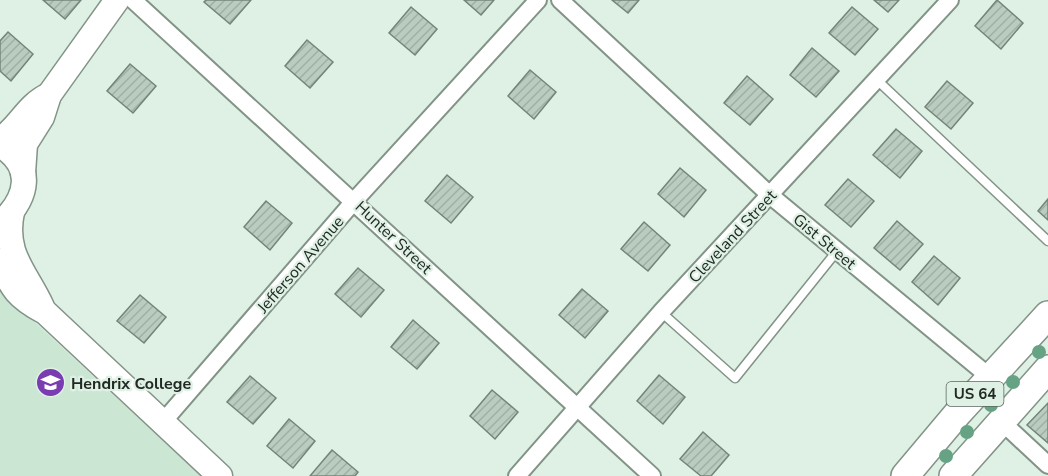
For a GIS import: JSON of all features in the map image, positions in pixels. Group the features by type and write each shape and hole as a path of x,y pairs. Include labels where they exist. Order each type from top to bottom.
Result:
{"main road":[{"name":"US 64","path":"905,476 1048,315"},
{"name":"US 64","path":"953,476 1048,369"}],"street":[{"path":"45,312 13,254 6,218 22,195 25,144 42,117 50,95 117,0"},
{"name":"Hunter Street","path":"133,0 355,200 652,476"},
{"name":"Jefferson Avenue","path":"162,423 355,200 538,0"},
{"name":"Gist Street","path":"560,0 771,196 991,378"},
{"name":"Cleveland Street","path":"517,476 661,312 771,196 950,0"},
{"path":"0,140 16,126 11,118 50,95"},
{"path":"0,145 18,160 23,173"},
{"path":"0,261 5,281 26,302 45,312 220,476"},
{"path":"1002,422 1048,465"}],"lane":[{"path":"877,80 1048,241"},
{"path":"661,312 735,378 837,251"}],"shaded area":[{"name":"Hendrix College","path":"0,290 201,476 0,476"}],"building":[{"path":"43,0 81,0 65,19"},
{"path":"206,0 251,0 230,24 204,2"},
{"path":"464,0 494,0 481,15"},
{"path":"612,0 639,0 628,13"},
{"path":"874,0 899,0 888,12"},
{"path":"997,0 1023,23 1001,49 975,26"},
{"path":"411,7 437,29 415,55 389,33"},
{"path":"852,7 878,29 855,55 829,33"},
{"path":"8,32 33,54 11,81 0,71 0,41"},
{"path":"307,40 333,62 310,88 285,66"},
{"path":"812,48 839,71 816,97 790,75"},
{"path":"130,64 156,86 133,113 107,91"},
{"path":"530,70 556,92 534,119 508,96"},
{"path":"747,76 773,99 750,125 724,103"},
{"path":"947,81 973,103 951,129 925,107"},
{"path":"896,129 922,151 900,178 873,155"},
{"path":"680,168 706,190 684,217 658,194"},
{"path":"447,175 473,197 451,223 425,201"},
{"path":"848,179 874,201 851,227 825,205"},
{"path":"1048,199 1048,220 1038,211"},
{"path":"266,201 292,223 270,250 244,227"},
{"path":"897,221 923,244 900,270 874,248"},
{"path":"644,222 670,245 648,271 621,249"},
{"path":"934,256 960,278 938,305 912,282"},
{"path":"358,268 384,290 361,317 335,294"},
{"path":"582,289 608,311 585,338 559,315"},
{"path":"140,295 166,317 144,343 117,321"},
{"path":"413,320 439,343 417,369 391,347"},
{"path":"659,375 685,397 663,424 637,401"},
{"path":"250,376 276,398 253,424 227,402"},
{"path":"492,390 518,412 495,439 470,416"},
{"path":"1048,403 1048,443 1027,425"},
{"path":"289,419 315,441 293,468 267,446"},
{"path":"703,432 729,455 711,476 701,476 680,459"},
{"path":"332,450 358,472 355,476 310,476"}],"place":[{"name":"Hendrix College","path":"50,383"}]}
